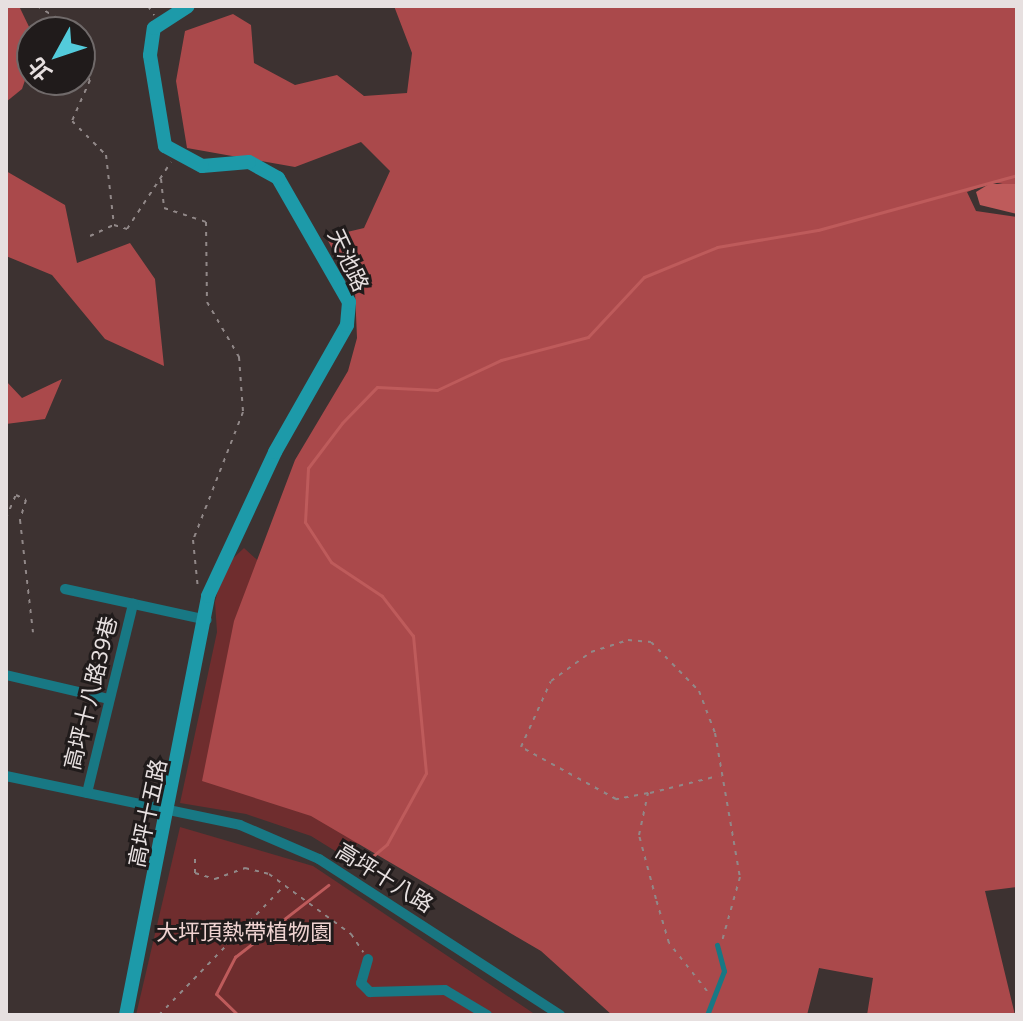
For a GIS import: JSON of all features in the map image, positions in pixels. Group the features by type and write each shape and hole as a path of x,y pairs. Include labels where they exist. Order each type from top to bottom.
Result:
{"street":[{"path":"176,154 160,126 150,55 154,28 188,6"},
{"name":"天池路","path":"176,154 202,166 249,162 278,178 349,302 347,325 223,553 202,619"},
{"path":"65,589 202,619"},
{"name":"高坪十八路39巷","path":"87,793 133,604"},
{"name":"高坪十五路","path":"126,1015 171,811 202,619"},
{"path":"6,675 109,699"},
{"name":"高坪十八路","path":"6,776 240,825 319,859 560,1015"},
{"path":"368,959 361,983 370,992 445,990 487,1015"}],"lane":[{"path":"707,1015 724,971 717,945"}],"path":[{"path":"83,96 72,121 106,155 114,225"},
{"path":"90,236 114,225 127,229 176,154"},
{"path":"161,179 164,208 206,222 207,302 239,357 243,412 193,540 202,619"},
{"path":"6,571 6,519 16,495 26,500 20,520 33,632"},
{"path":"717,945 726,938 740,877 719,776 715,733 699,691 651,642 628,640 591,652 551,681 521,747 616,799 719,776"},
{"path":"648,793 639,835 669,943 713,998"},
{"path":"195,859 195,873 205,876 245,868 283,887 297,900 351,934 368,959"},
{"path":"159,1015 283,887"}],"green space":[{"path":"244,548 288,588 359,838 353,862 311,836 246,814 180,803 217,632 215,602 224,567"},
{"name":"大坪頂熱帶植物園","path":"180,827 313,866 536,1015 136,1015"}],"shaded area":[{"path":"6,6 19,6 24,16 16,16 16,94 6,102"},
{"path":"394,6 1017,6 1017,187 993,182 967,192 976,211 1017,217 1017,887 985,891 1015,1015 867,1015 873,978 819,968 807,1015 612,1015 541,951 311,816 202,781 234,621 295,460 348,371 357,338 355,292 326,237 364,228 390,171 361,142 295,167 187,148 176,81 185,31 233,14 251,25 254,63 295,85 337,75 364,96 407,93 412,53"},
{"path":"6,171 65,205 77,263 130,243 155,279 164,366 105,339 52,275 6,256"},
{"path":"989,184 1017,184 1017,214 980,205 976,192"},
{"path":"62,379 45,419 6,424 6,381 22,398"}],"waterway":[{"path":"361,866 387,844 426,773 413,636 382,596 331,562 305,522 308,468 342,423 377,387 437,390 501,360 588,337 644,277 717,247 818,230 1017,175"},
{"path":"238,1015 216,994 235,957 328,885"}]}
